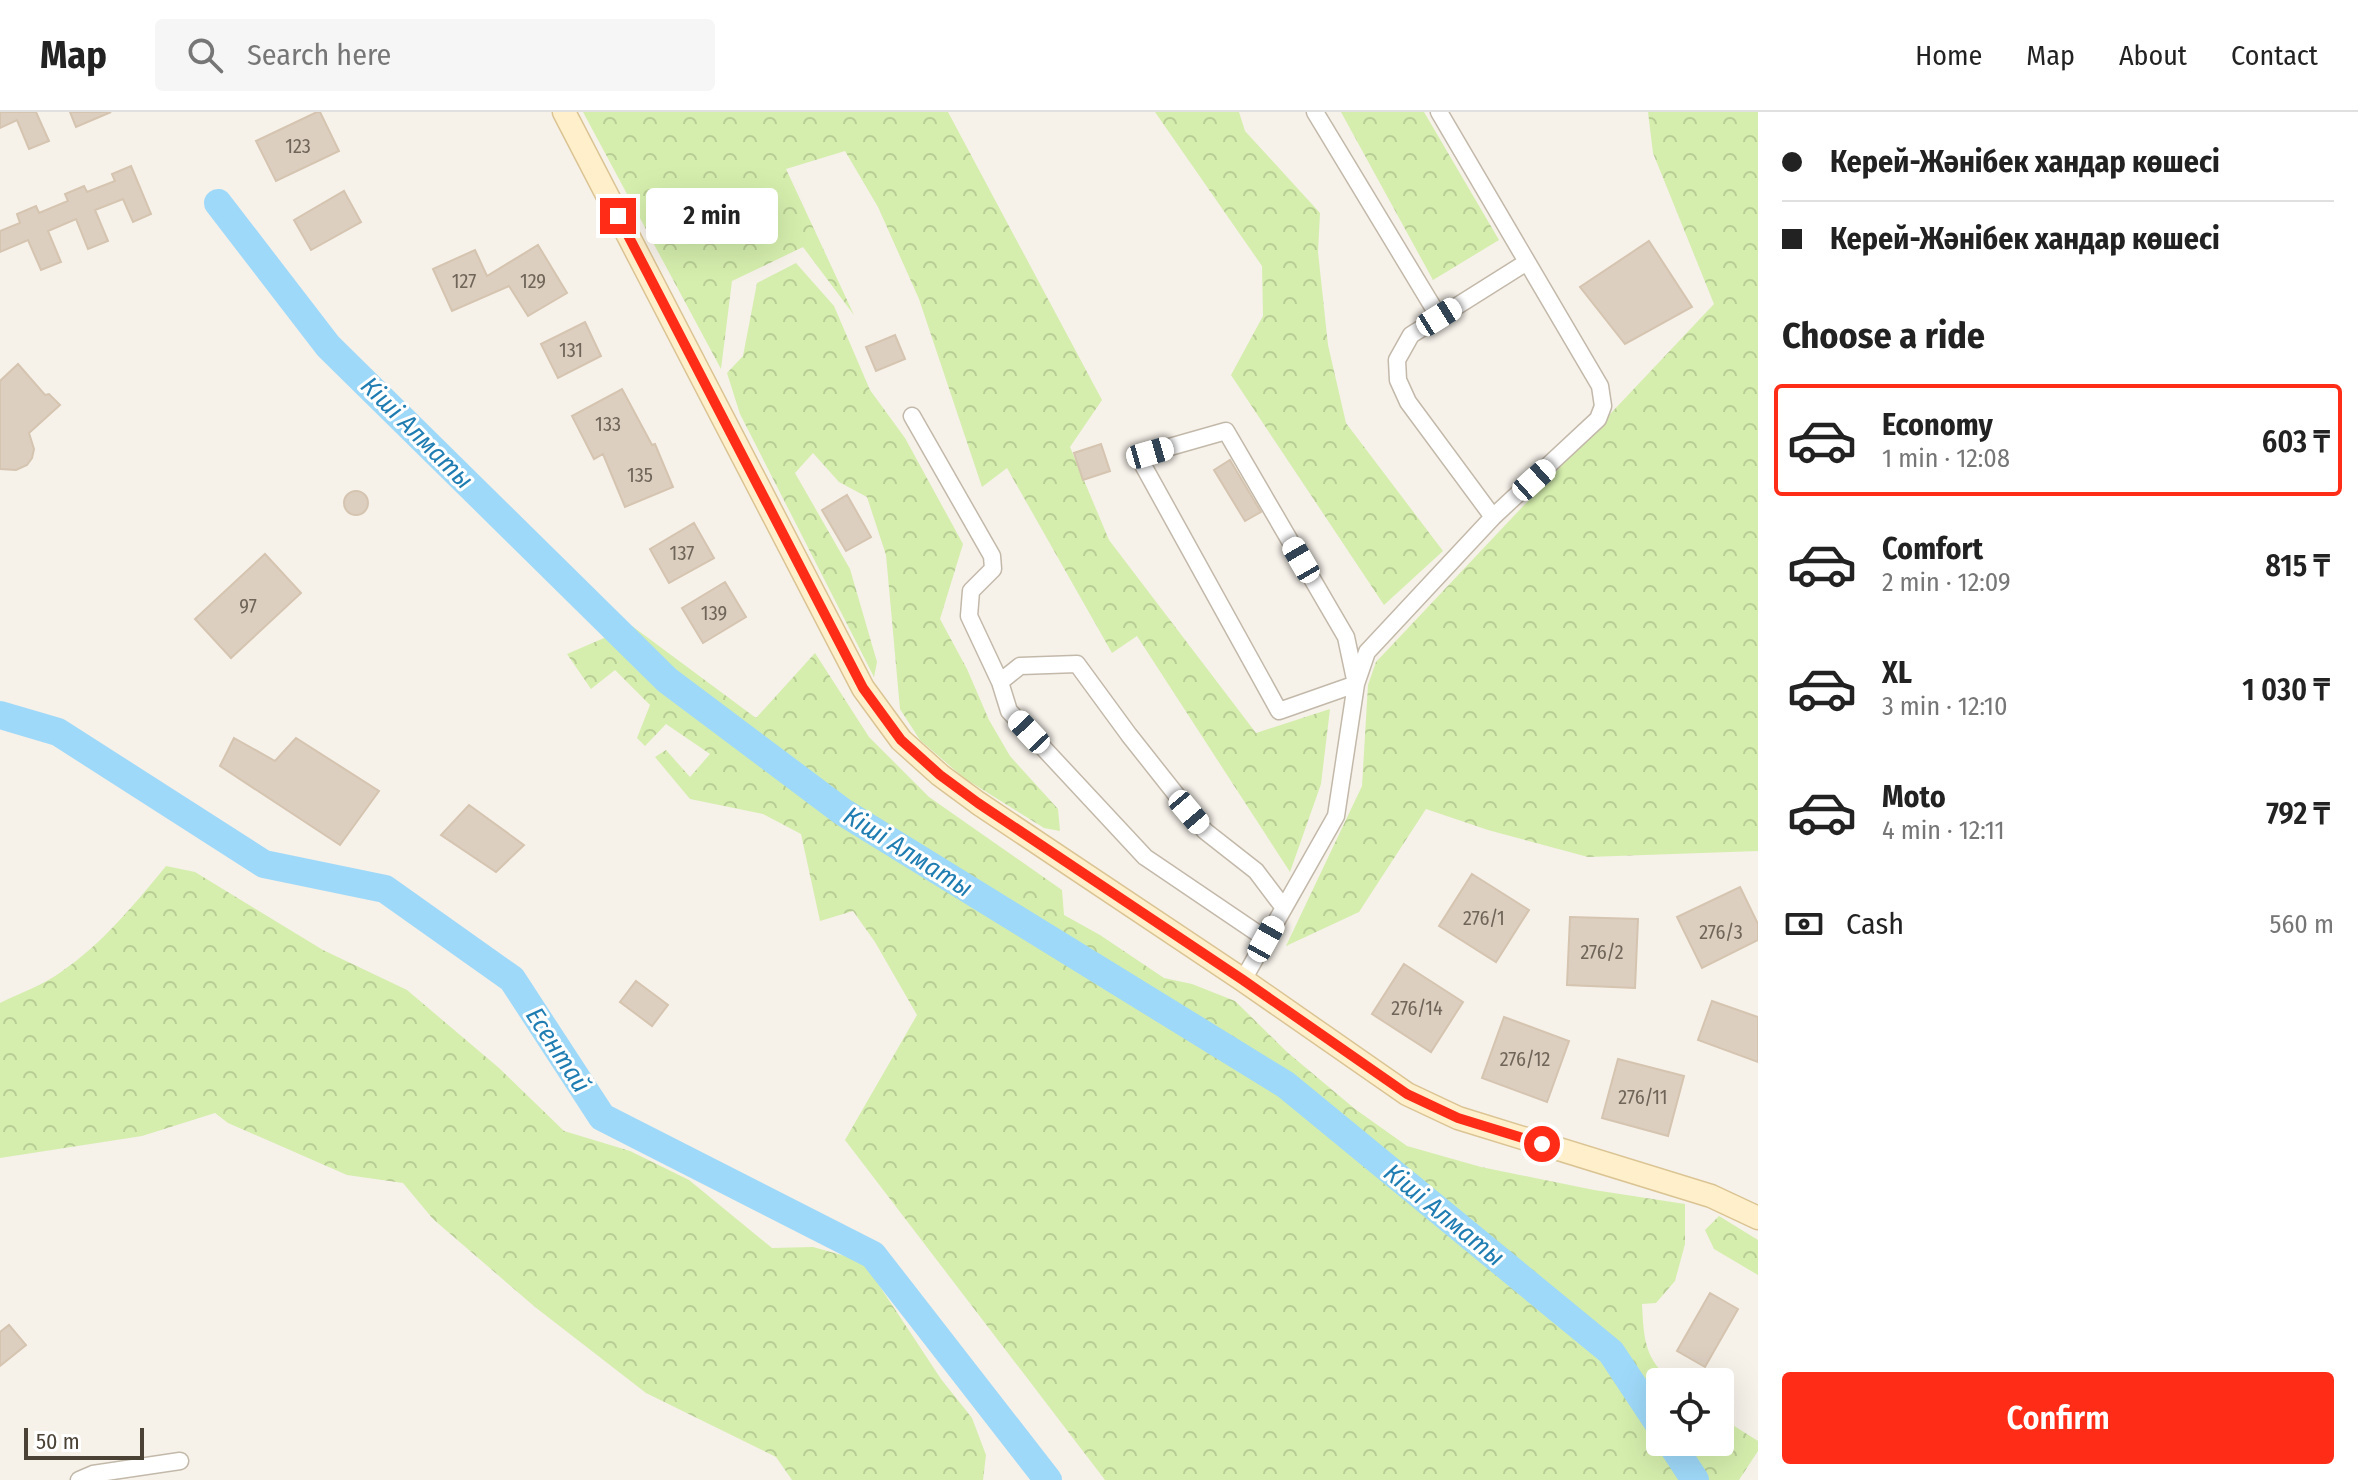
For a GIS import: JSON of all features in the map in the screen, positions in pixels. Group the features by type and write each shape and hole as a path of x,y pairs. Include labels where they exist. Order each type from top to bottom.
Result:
{"main road":[{"path":"564,112 863,688 901,740 978,803 1407,1094 1458,1118 1711,1196 1758,1218"}],"street":[{"path":"1315,112 1439,317"},
{"path":"1243,980 1336,816 1356,684 1367,652 1493,517 1598,419 1603,406 1600,386 1439,112"},
{"path":"1493,517 1408,402 1398,380 1397,360 1411,335 1527,262"},
{"path":"912,416 992,556 993,569 971,591 969,616 1000,682 1009,711 1145,857 1266,939"},
{"path":"1226,431 1346,637 1356,684 1279,711 1138,456 1226,431"},
{"path":"1000,682 1020,666 1077,664 1205,831 1256,871 1284,908"},
{"path":"79,1480 93,1474 180,1461"}],"green space":[{"path":"583,112 948,112 1102,400 1070,447 1109,540 1256,733 1330,709 1321,784 1290,872 1137,636 1112,653 1007,468 982,487 919,299 878,207 845,151 786,169 854,315 803,247 732,281 721,369"},
{"path":"1155,112 1239,112 1245,131 1320,213 1318,252 1328,345 1346,423 1443,551 1384,605 1231,375 1263,316 1262,266"},
{"path":"1341,112 1424,112 1499,240 1433,280"},
{"path":"1648,112 1758,112 1758,851 1588,857 1488,830 1426,809 1359,912 1286,946 1362,786 1368,685 1376,662 1714,304 1653,153"},
{"path":"796,263 834,306 870,390 905,438 963,544 940,619 1010,756 1058,809 1060,831 1044,828 964,778 920,740 900,709 886,555 867,497 839,482 813,453 795,473 850,569 877,662 874,677 740,414 727,373 743,356 757,283"},
{"path":"632,626 756,718 815,653 869,737 929,797 1062,890 1064,915 1164,978 1192,984 1235,1001 1287,1052 1355,1109 1407,1146 1481,1167 1594,1190 1685,1204 1685,1244 1675,1281 1656,1303 1642,1304 1647,1348 1659,1368 1646,1368 1646,1456 1734,1456 1734,1426 1758,1441 1758,1451 1739,1480 1105,1480 845,1140 917,1015 875,942 853,911 820,921 801,834 763,814 690,799 655,757 666,750 690,777 710,754 666,724 645,746 637,738 650,705 615,670 591,689 567,654"},
{"path":"166,866 195,872 323,950 407,990 499,1068 564,1131 630,1151 689,1180 772,1248 813,1247 863,1261 941,1379 972,1418 986,1455 983,1480 792,1480 776,1457 646,1393 535,1307 433,1219 403,1183 347,1175 228,1123 215,1113 142,1136 0,1158 0,1003 47,981 76,961 117,923"},
{"path":"1719,1216 1758,1240 1758,1275 1714,1249 1705,1230"}],"building":[{"path":"0,112 36,112 49,141 29,149 17,120 0,128"},
{"path":"70,112 111,112 76,127"},
{"path":"320,112 339,151 276,181 256,141"},
{"path":"131,166 151,214 133,222 123,199 95,210 108,241 88,249 76,219 48,231 61,262 41,270 28,240 0,252 0,231 20,223 17,214 36,206 39,213 68,201 65,194 84,186 87,192 115,181 112,174"},
{"path":"344,191 361,222 311,250 294,220"},
{"path":"1649,241 1692,307 1625,344 1580,287"},
{"path":"538,245 567,293 528,316 509,286 452,311 433,269 475,250 487,276"},
{"path":"585,322 601,356 558,378 541,344"},
{"path":"895,335 905,359 876,371 866,347"},
{"path":"18,364 45,395 49,394 60,405 29,433 34,449 27,465 16,470 0,469 0,381"},
{"path":"622,389 652,445 655,444 673,487 625,507 603,454 594,459 572,416"},
{"path":"1101,444 1110,471 1083,480 1074,453"},
{"path":"1230,460 1261,512 1245,521 1214,470"},
{"path":"356,491 365,494 368,503 365,512 356,515 347,512 344,503 347,494"},
{"path":"847,495 871,537 846,551 822,510"},
{"path":"694,523 714,558 669,583 650,549"},
{"path":"265,554 301,593 231,658 195,619"},
{"path":"725,582 746,617 703,643 682,608"},
{"path":"234,738 275,761 296,738 379,791 340,845 220,766"},
{"path":"469,805 524,845 496,872 441,835"},
{"path":"1472,874 1529,910 1496,962 1439,926"},
{"path":"1740,887 1758,924 1758,940 1702,968 1677,917"},
{"path":"1570,917 1638,919 1635,988 1567,985"},
{"path":"1404,964 1463,1002 1431,1052 1372,1014"},
{"path":"636,981 668,1005 652,1026 620,1002"},
{"path":"1712,1001 1758,1017 1758,1062 1698,1040"},
{"path":"1504,1017 1569,1041 1547,1102 1482,1078"},
{"path":"1618,1059 1684,1076 1668,1136 1602,1118"},
{"path":"1710,1293 1738,1309 1705,1367 1677,1351"},
{"path":"9,1325 26,1345 0,1366 0,1332"}],"waterway":[{"name":"Кіші Алматы","path":"218,203 328,346 667,680 843,812 1286,1085 1611,1352 1646,1405"},
{"name":"Есентай","path":"0,715 58,732 264,864 385,889 512,979 602,1117 873,1255 1048,1480"},
{"name":"Кіші Алматы","path":"1679,1456 1695,1480"}],"route":[{"path":"618,216 863,688 901,740 978,803 1407,1094 1458,1118 1542,1144"}]}
